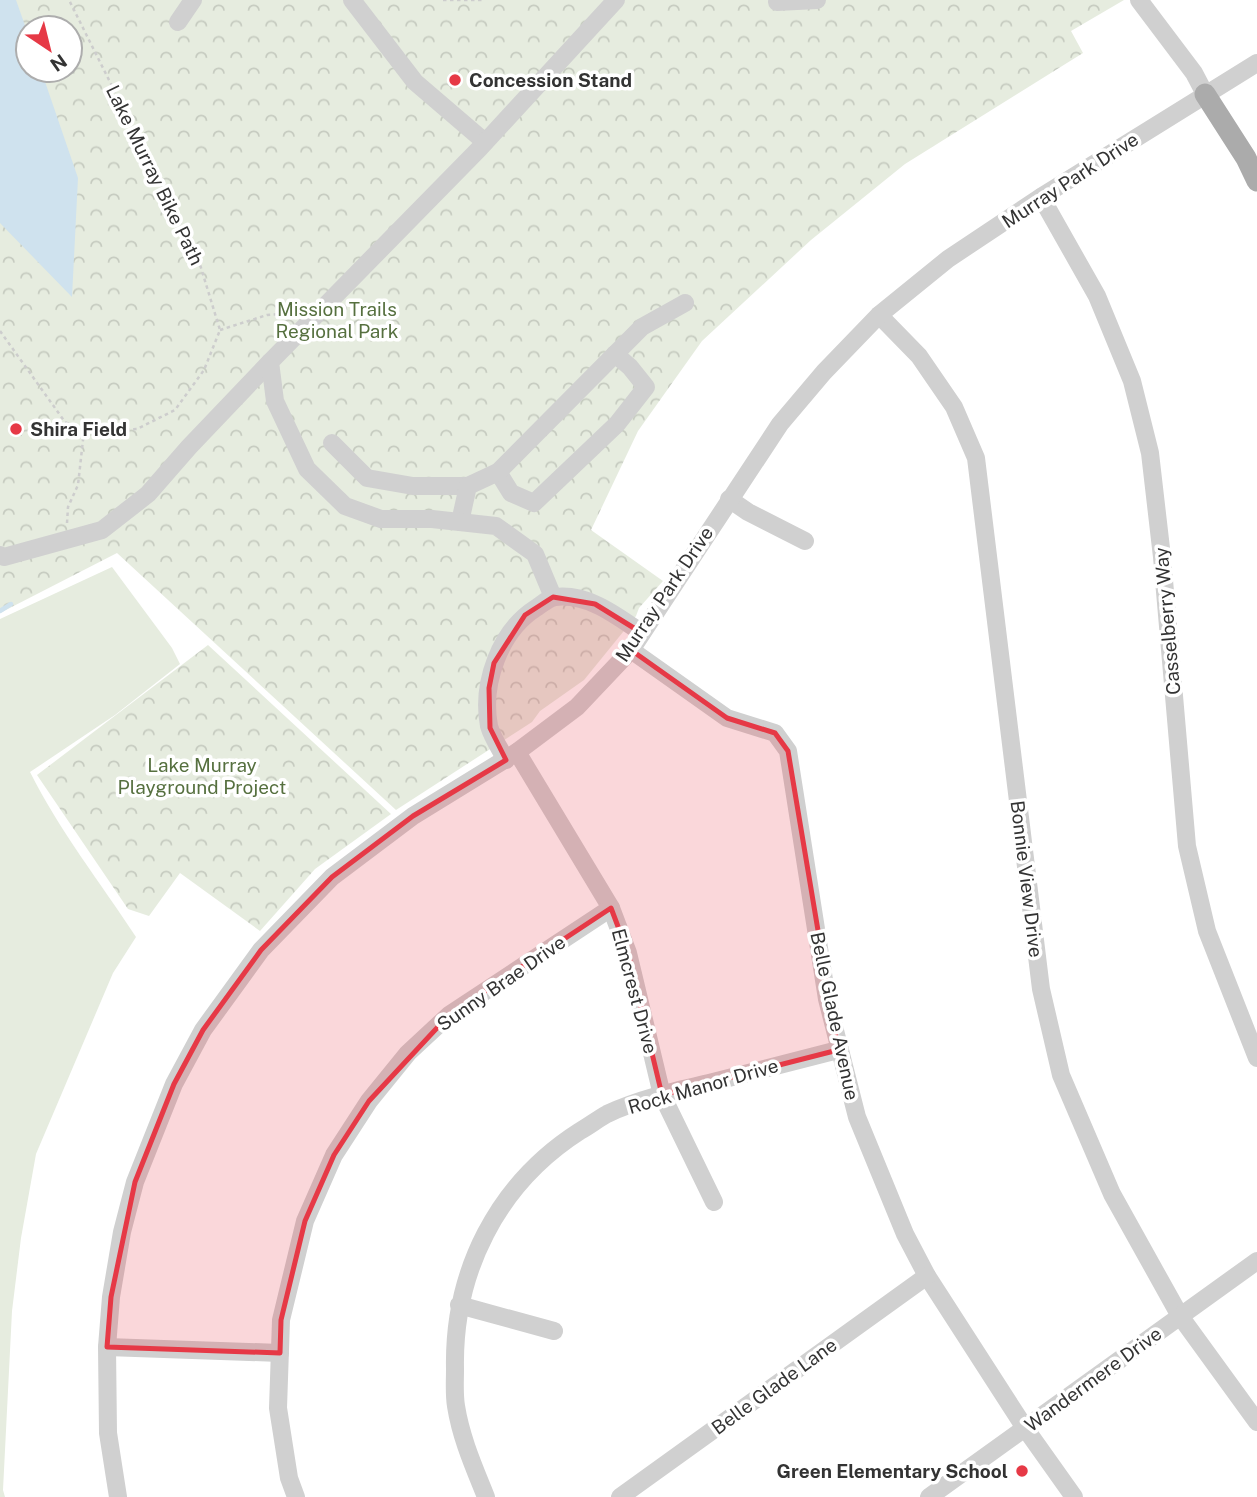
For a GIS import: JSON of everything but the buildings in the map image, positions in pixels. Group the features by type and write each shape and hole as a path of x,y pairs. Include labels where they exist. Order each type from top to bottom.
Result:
{"main road":[{"path":"1205,94 1246,158 1257,181"}],"street":[{"path":"178,22 193,0"},
{"path":"352,0 415,82 485,142"},
{"path":"0,555 4,557 102,530 148,494 270,362 485,142 616,0"},
{"path":"777,2 817,0"},
{"path":"1139,0 1194,73 1205,94"},
{"name":"Murray Park Drive","path":"118,1497 108,1433 107,1347 111,1297 122,1232 135,1182 174,1084 203,1030 261,950 332,877 413,816 511,756 577,707 631,650 780,424 824,372 879,315 948,259 1041,197 1257,63"},
{"name":"Casselberry Way","path":"1041,197 1097,296 1132,381 1150,453 1162,557 1187,846 1207,931 1257,1058"},
{"path":"332,443 368,478 413,486 468,486 498,472 642,327 685,303"},
{"name":"Bonnie View Drive","path":"879,315 919,356 954,407 975,458 1041,989 1062,1074 1112,1194 1180,1316 1257,1422"},
{"path":"498,472 511,493 534,503 617,424 646,387 631,367 615,354"},
{"path":"270,362 275,401 307,469 345,506 381,519 496,526 535,554 553,597 595,604 642,634"},
{"path":"460,522 468,486"},
{"path":"729,499 748,512 805,541"},
{"name":"Elmcrest Drive","path":"553,597 525,615 516,625 494,663 489,688 490,728 611,908 628,953 662,1095 714,1202"},
{"name":"Belle Glade Avenue","path":"631,650 727,718 775,733 788,751 827,999 857,1117 905,1234 927,1276 1025,1428 1074,1497"},
{"name":"Sunny Brae Drive","path":"296,1497 289,1478 278,1408 281,1320 305,1221 334,1155 369,1101 408,1053 449,1016 611,908"},
{"name":"Rock Manor Drive","path":"486,1497 463,1438 455,1403 454,1338 459,1305 470,1267 485,1233 507,1199 532,1169 557,1146 606,1115 662,1095 838,1050"},
{"name":"Wandermere Drive","path":"929,1497 1257,1261"},
{"name":"Belle Glade Lane","path":"620,1497 927,1276"},
{"path":"459,1305 554,1331"},
{"path":"107,1347 280,1353"}],"path":[{"name":"Lake Murray Bike Path","path":"69,0 198,258 220,330"},
{"path":"443,0 485,0"},
{"path":"0,331 65,422 84,431 137,429 175,411 204,370 220,330 267,315 295,311 310,322"},
{"path":"66,540 68,507 78,485 84,431"}],"highlighted area":[{"path":"553,597 595,604 642,633 631,650 727,718 775,733 788,751 838,1050 662,1095 628,953 611,908 449,1015 369,1101 334,1155 305,1221 281,1320 280,1353 107,1347 111,1297 135,1182 174,1084 203,1030 261,950 332,877 413,816 506,760 490,728 489,688 494,663 525,615"}],"green space":[{"name":"Mission Trails Regional Park","path":"0,0 1124,0 1071,31 1083,53 905,164 811,240 702,341 638,431 591,530 663,581 584,680 540,711 532,722 396,810 117,553 0,613"},
{"path":"112,567 172,648 180,664 115,715 30,772 67,835 136,937 113,973 36,1154 21,1238 12,1311 3,1490 5,1497 0,1497 0,619"},
{"name":"Lake Murray Playground Project","path":"208,645 391,814 315,869 260,931 180,873 149,916 128,909 37,775"}],"water":[{"path":"0,0 16,0 21,14 14,14 14,84 46,84 78,178 72,297 0,223"}],"waterway":[{"path":"0,611 11,604"}],"place":[{"name":"Concession Stand","path":"455,80"},
{"name":"Shira Field","path":"16,429"},
{"name":"Green Elementary School","path":"1022,1471"}]}
